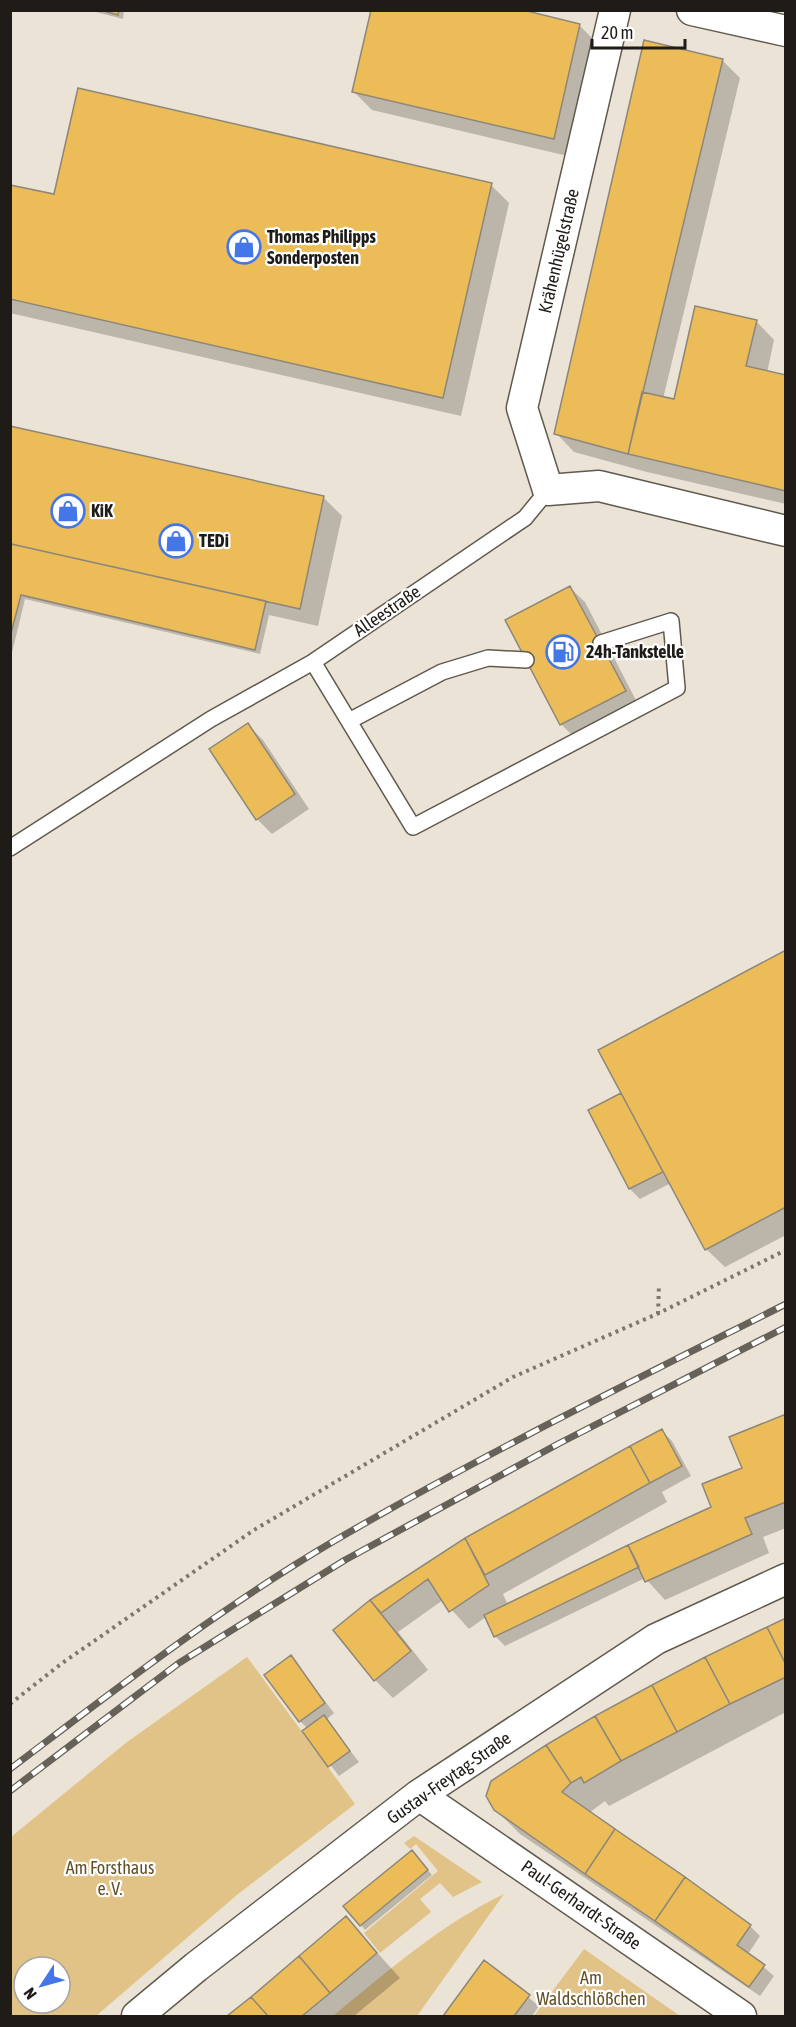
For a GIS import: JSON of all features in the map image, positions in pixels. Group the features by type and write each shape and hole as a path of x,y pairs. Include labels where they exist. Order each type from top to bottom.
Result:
{"street":[{"name":"Krähenhügelstraße","path":"548,490 522,408 615,10"},
{"path":"693,10 786,31"},
{"path":"548,490 599,486 786,531"},
{"name":"Gustav-Freytag-Straße","path":"137,2016 196,1967 419,1795 656,1639 786,1579"},
{"name":"Paul-Gerhardt-Straße","path":"419,1795 741,2016"}],"lane":[{"name":"Alleestraße","path":"10,848 211,720 313,662 525,518 548,490"},
{"path":"313,662 413,827 677,688 671,621 601,643"},
{"path":"349,721 442,672 488,658 526,660"}],"path":[{"path":"10,1704 61,1664 254,1530 513,1377 657,1314 786,1250"},
{"path":"657,1314 659,1285"}],"green space":[{"name":"Am Forsthaus e. V.","path":"247,1657 355,1804 238,1894 96,2016 11,2016 11,1837 127,1742"},
{"path":"414,1836 482,1882 453,1897 440,1883 420,1899 431,1912 380,1953 364,1933 438,1871 416,1844 410,1849 404,1843"},
{"path":"504,1894 417,2016 333,2016 436,1934"},
{"name":"Am Waldschlößchen","path":"584,1949 680,2016 534,2016"}],"building":[{"path":"100,10 119,10 118,15"},
{"path":"371,10 523,10 580,24 554,139 352,92"},
{"path":"644,40 723,59 628,454 554,434"},
{"name":"Thomas Philipps Sonderposten","path":"78,88 492,183 443,398 10,299 10,185 54,194"},
{"path":"695,306 757,320 746,366 786,375 786,491 628,454 642,392 674,399"},
{"path":"10,426 324,496 300,609 11,544 10,549"},
{"path":"11,544 266,601 255,650 21,595 10,637"},
{"name":"24h-Tankstelle","path":"570,586 626,691 560,725 505,620"},
{"path":"248,723 295,794 256,820 209,749"},
{"path":"786,950 786,1207 705,1250 598,1050"},
{"path":"621,1093 663,1172 629,1189 588,1110"},
{"path":"786,1414 786,1502 745,1518 752,1534 645,1582 628,1545 711,1507 702,1484 742,1468 729,1437"},
{"path":"662,1429 682,1466 650,1483 630,1446"},
{"path":"630,1446 650,1483 485,1575 465,1538"},
{"path":"465,1538 489,1585 449,1612 428,1579 381,1613 370,1600"},
{"path":"628,1545 639,1567 494,1637 484,1615"},
{"path":"370,1600 411,1651 374,1681 333,1630"},
{"path":"786,1618 786,1665 767,1627"},
{"path":"767,1627 786,1665 786,1677 730,1704 705,1657"},
{"path":"291,1655 325,1703 299,1722 264,1675"},
{"path":"705,1657 730,1704 677,1732 652,1685"},
{"path":"652,1685 677,1732 621,1761 595,1716"},
{"path":"324,1715 350,1751 328,1767 302,1731"},
{"path":"595,1716 621,1761 584,1783 581,1777 571,1783 546,1745"},
{"path":"546,1745 571,1783 562,1792 615,1829 585,1874 494,1810 486,1796 491,1781"},
{"path":"615,1829 685,1877 655,1921 585,1874"},
{"path":"412,1850 428,1870 360,1926 343,1906"},
{"path":"685,1877 751,1925 737,1945 765,1965 749,1987 655,1921"},
{"path":"346,1916 377,1953 330,1993 299,1956"},
{"path":"299,1956 330,1993 302,2016 268,2016 251,1997"},
{"path":"484,1960 530,1995 514,2016 443,2016"},
{"path":"251,1997 268,2016 227,2016"}],"railway":[{"path":"10,1769 209,1621 334,1541 501,1449 786,1304"},
{"path":"10,1791 179,1663 345,1560 558,1444 786,1327"}],"place":[{"name":"Thomas Philipps Sonderposten","path":"244,247"},
{"name":"KiK","path":"68,511"},
{"name":"TEDi","path":"176,541"},
{"name":"24h-Tankstelle","path":"563,652"}]}
